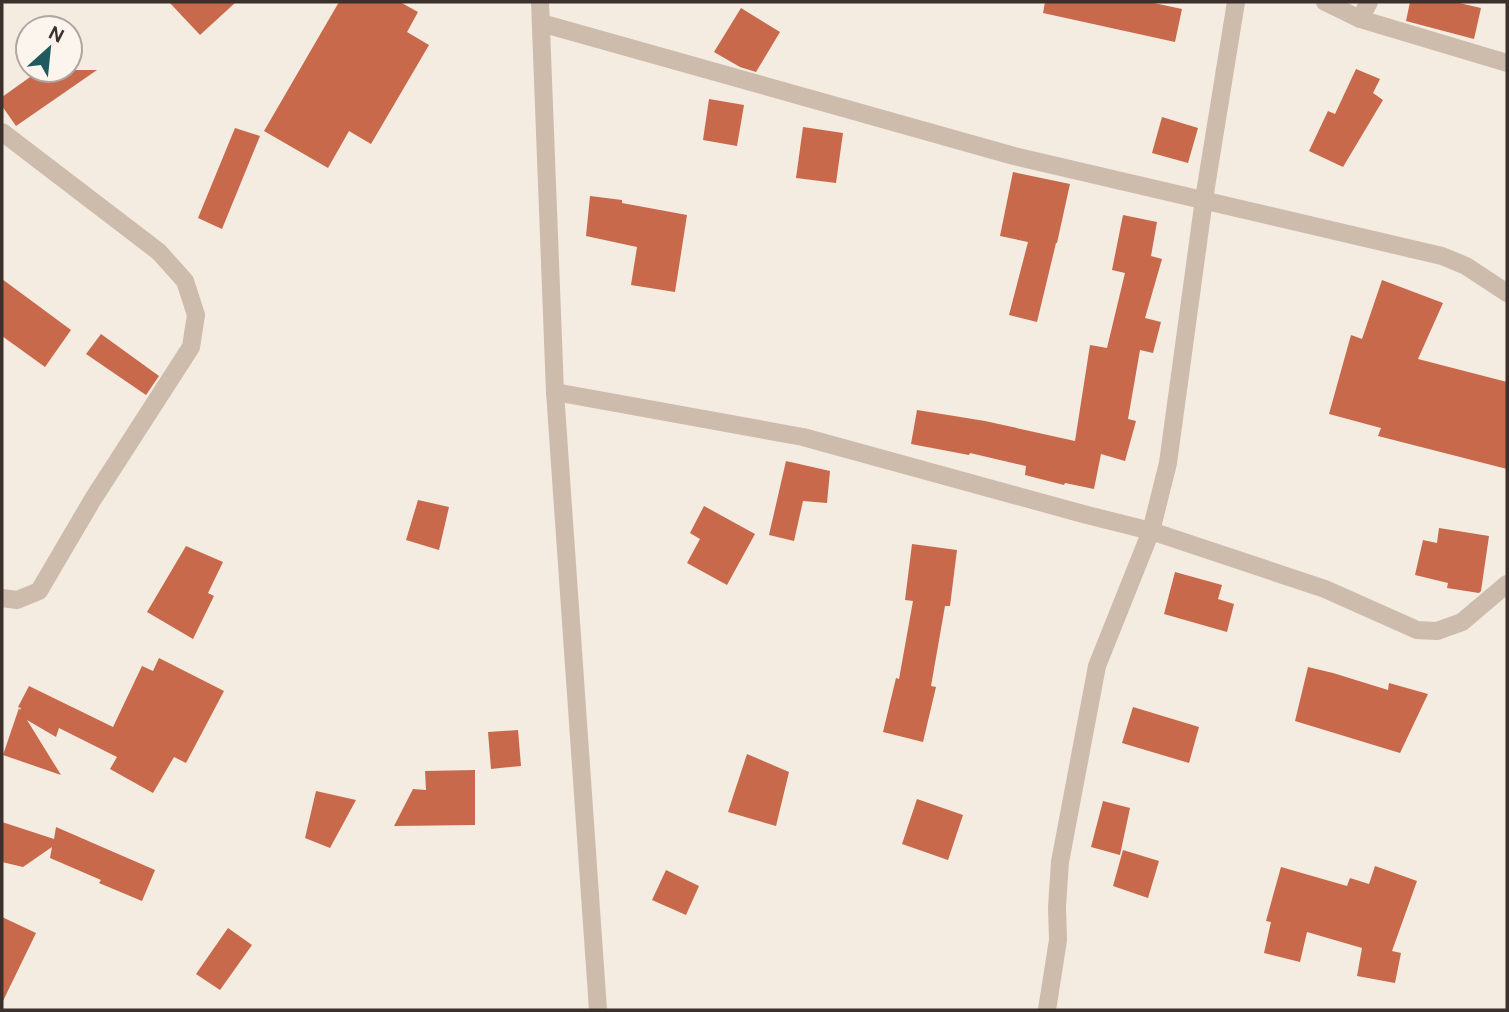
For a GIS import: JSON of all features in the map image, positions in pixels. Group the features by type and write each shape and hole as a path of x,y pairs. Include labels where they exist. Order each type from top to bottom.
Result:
{"street":[{"path":"540,2 555,393 598,1010"},
{"path":"1047,1010 1058,940 1060,862 1097,666 1151,531 1168,463 1204,199 1236,2"},
{"path":"1325,2 1360,19 1507,63"},
{"path":"1360,19 1369,2"},
{"path":"541,23 1014,156 1442,257 1466,266 1507,293"},
{"path":"2,132 159,252 185,281 196,315 191,347 93,499 39,592 17,600 2,598"},
{"path":"555,393 803,437 1151,531 1325,589 1417,630 1437,631 1462,622 1507,584"}],"building":[{"path":"169,2 236,2 200,35"},
{"path":"339,2 400,2 418,12 407,32 429,45 371,144 349,131 328,168 264,131"},
{"path":"1045,2 1149,2 1182,9 1175,42 1043,13"},
{"path":"1410,2 1455,2 1481,8 1474,39 1406,21"},
{"path":"741,8 780,32 756,72 740,67 714,52"},
{"path":"1356,69 1380,79 1373,93 1383,100 1343,167 1309,151 1328,111 1335,114"},
{"path":"84,70 97,70 84,79"},
{"path":"20,84 77,84 16,126 2,106 2,97"},
{"path":"709,99 744,105 737,146 703,140"},
{"path":"1162,117 1198,128 1188,163 1152,153"},
{"path":"803,127 843,133 836,183 796,178"},
{"path":"235,128 260,136 222,229 198,218"},
{"path":"1013,172 1070,184 1037,322 1009,315 1028,242 1000,236"},
{"path":"590,196 622,200 622,203 687,215 675,292 631,285 637,247 586,236"},
{"path":"1123,215 1157,222 1151,256 1162,259 1145,318 1161,322 1153,353 1140,350 1128,419 1136,421 1125,461 1101,454 1094,489 1025,475 1026,466 970,453 969,455 911,444 917,410 985,421 1075,441 1090,345 1107,348 1125,273 1112,270"},
{"path":"2,279 71,330 45,367 2,336"},
{"path":"1382,280 1443,303 1418,359 1507,382 1507,469 1378,436 1381,428 1329,414 1351,335 1362,339"},
{"path":"101,334 159,376 146,395 86,354"},
{"path":"786,461 830,471 827,503 803,501 794,541 769,535"},
{"path":"418,500 449,507 439,550 406,540"},
{"path":"704,506 755,534 727,585 687,563 700,539 690,533"},
{"path":"1439,528 1489,536 1479,593 1447,588 1448,583 1415,575 1423,540 1437,543"},
{"path":"912,544 957,550 950,606 945,606 931,686 936,687 923,742 883,732 896,678 899,679 913,601 905,600"},
{"path":"186,546 223,562 208,593 214,596 193,639 147,612"},
{"path":"1175,572 1222,585 1218,599 1234,604 1227,632 1164,614"},
{"path":"159,658 224,691 186,763 174,757 153,793 110,769 117,757 59,728 56,737 27,720 61,775 3,755 21,708 18,707 29,686 113,727 142,666 153,671"},
{"path":"1308,667 1388,690 1389,683 1428,694 1400,753 1295,721"},
{"path":"1133,707 1199,727 1189,763 1122,743"},
{"path":"518,730 521,766 491,769 488,732"},
{"path":"747,754 789,772 776,826 728,812"},
{"path":"475,770 475,825 394,826 413,789 426,790 425,771"},
{"path":"316,791 356,800 330,848 305,838"},
{"path":"917,799 963,815 948,860 902,844"},
{"path":"1103,801 1130,808 1120,855 1091,847"},
{"path":"2,822 54,839 56,827 155,870 142,901 50,858 52,847 23,867 2,862"},
{"path":"1123,850 1159,861 1148,898 1113,886"},
{"path":"1375,866 1417,881 1392,951 1401,953 1395,983 1357,976 1362,948 1307,932 1300,962 1264,953 1271,922 1266,921 1281,867 1347,886 1350,878 1369,884"},
{"path":"666,870 699,886 686,915 652,900"},
{"path":"2,917 36,933 2,1003"},
{"path":"228,928 252,945 220,990 196,974"}]}
